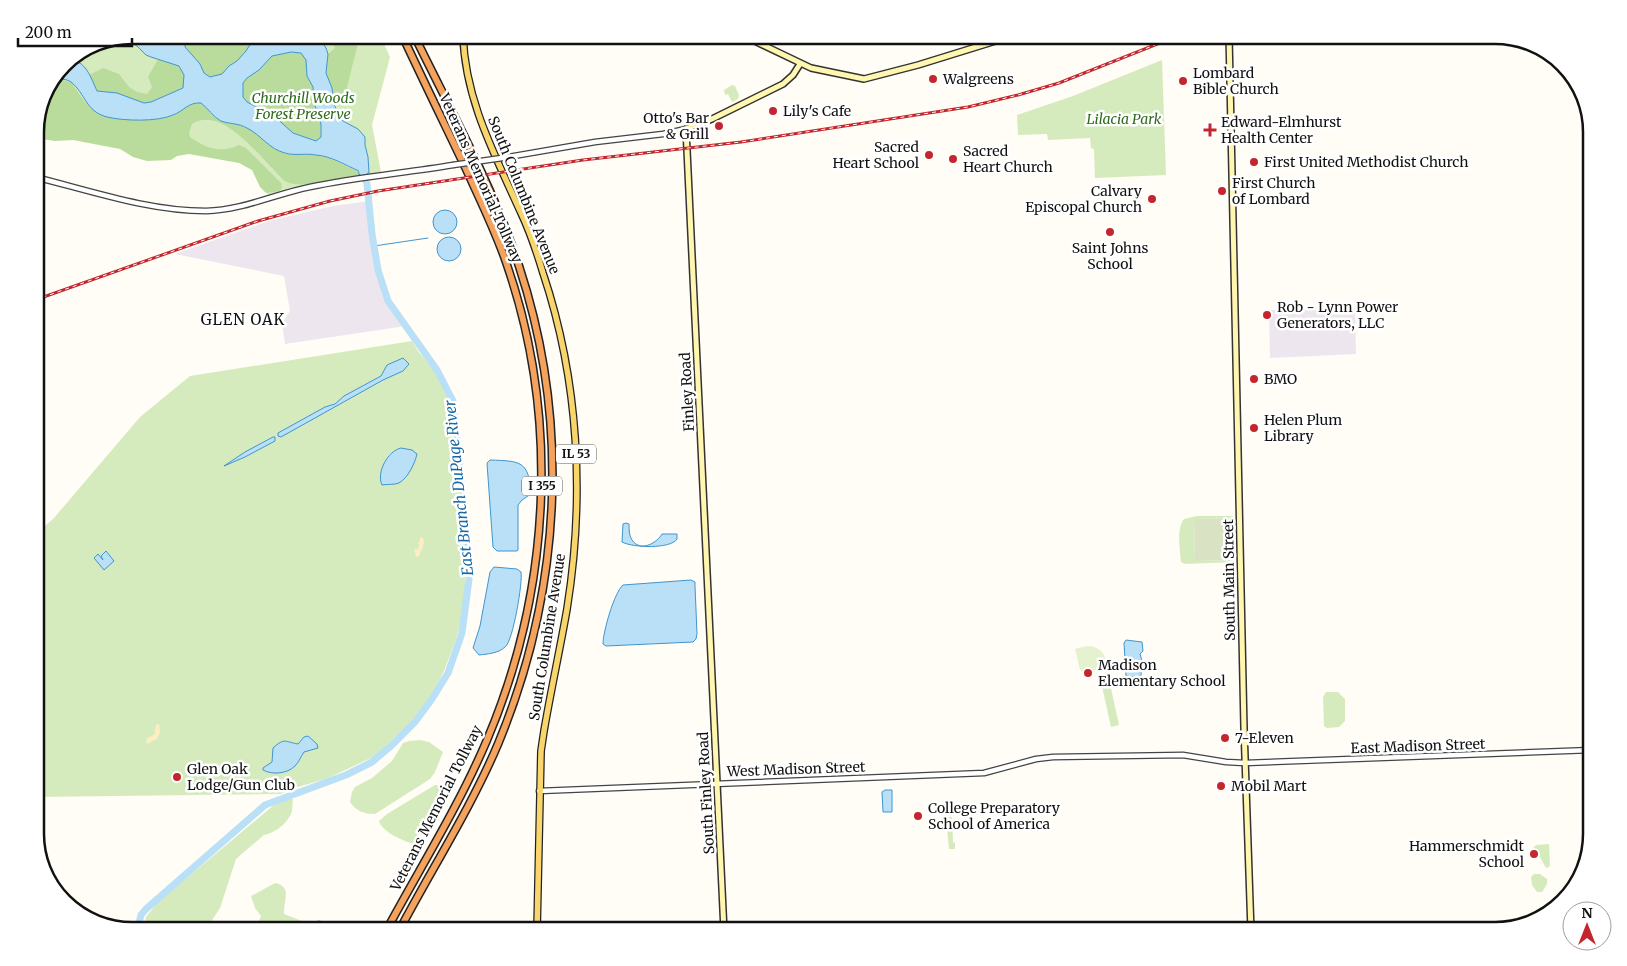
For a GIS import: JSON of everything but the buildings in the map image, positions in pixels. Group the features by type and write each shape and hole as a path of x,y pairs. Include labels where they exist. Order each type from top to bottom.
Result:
{"highway":[{"name":"Veterans Memorial Tollway","path":"391,922 472,772 505,695 523,635 530,601 539,541 542,484 540,430 532,360 521,309 506,262 480,200 406,44"},
{"name":"Veterans Memorial Tollway","path":"404,922 483,776 516,697 534,639 542,602 550,541 553,485 550,400 533,315 519,266 491,196 418,44"}],"main road":[{"name":"South Columbine Avenue","path":"464,44 466,66 477,111 490,146 522,215 549,290 559,329 574,420 577,474 575,542 567,608 544,731 539,791 537,922"},
{"path":"760,44 800,64 817,70 854,78 868,78 986,44"},
{"name":"South Main Street","path":"1229,44 1233,300 1236,308 1234,318 1251,922"},
{"path":"686,129 712,119 783,84 793,75 800,64"},
{"name":"Finley Road","path":"686,129 711,654"},
{"name":"South Finley Road","path":"711,654 724,922"}],"street":[{"path":"44,180 154,206 180,210 208,211 239,207 300,189 686,129"},
{"name":"East Madison Street","path":"1245,763 1583,750"},
{"name":"West Madison Street","path":"539,791 984,773 1042,758 1183,754 1226,762 1245,763"}],"shaded area":[{"path":"369,201 378,270 388,301 406,326 285,344 282,323 290,311 284,276 175,254 269,221 333,206"},
{"path":"1355,308 1356,354 1270,358 1269,310"}],"green space":[{"path":"185,44 250,44 237,61 222,74 210,77 204,73 200,64 185,47"},
{"path":"333,44 358,44 345,95 335,98 326,73 328,54 335,48"},
{"name":"Churchill Woods Forest Preserve","path":"384,44 390,57 372,125 381,172 320,182 268,195 251,154 168,149 44,128 50,98 69,69 93,53 114,45"},
{"path":"291,52 301,53 306,60 307,76 313,86 314,103 321,124 320,139 316,141 293,133 274,116 247,102 243,97 243,83 247,78 259,70 272,56"},
{"path":"158,59 179,66 182,71 184,85 180,91 151,102 144,103 117,93 97,91 89,75 103,68 119,74 129,87 137,92 147,94 152,87 148,77"},
{"name":"Lilacia Park","path":"1162,60 1166,175 1095,178 1094,149 1091,148 1090,138 1048,140 1047,134 1018,135 1017,115 1073,96"},
{"path":"61,80 71,82 87,105 97,112 118,118 143,120 165,118 189,105 201,103 221,121 248,128 286,154 316,155 329,158 359,172 359,175 313,184 287,182 247,142 225,126 214,121 203,120 192,124 189,133 190,137 208,147 226,149 239,145 246,148 281,183 280,191 266,193 260,187 252,170 239,163 189,154 177,156 171,160 147,161 133,157 120,149 73,140 44,139 44,126 50,98"},
{"path":"732,85 735,86 739,95 738,99 732,102 728,94 725,95 724,90"},
{"path":"412,341 435,371 451,405 454,462 459,475 465,543 465,597 461,623 455,642 436,687 421,710 407,726 375,756 326,779 294,788 281,794 44,797 44,527 54,518 140,417 190,376"},
{"path":"1197,516 1233,516 1233,518 1194,519 1195,561 1234,560 1234,562 1185,564 1181,562 1179,540 1182,523 1184,519"},
{"path":"1233,518 1234,560 1195,561 1194,519"},
{"path":"1087,646 1095,647 1102,652 1107,666 1085,673 1080,670 1075,649"},
{"path":"1108,675 1119,725 1111,727 1100,677"},
{"path":"1326,692 1338,692 1345,699 1345,721 1339,727 1327,728 1324,726 1323,697"},
{"path":"420,740 429,742 443,752 430,779 375,814 364,813 355,808 350,802 355,787 372,778 392,761 403,743"},
{"path":"435,785 444,785 444,789 414,844 393,836 384,829 379,821 387,814"},
{"path":"293,799 290,816 285,822 275,830 264,835 236,859 220,908 211,922 145,922 146,917 157,903 274,805"},
{"path":"946,817 952,817 955,849 949,849"},
{"path":"1549,844 1550,865 1546,868 1540,857 1531,850 1536,845"},
{"path":"1534,874 1540,874 1547,879 1547,884 1542,892 1537,892 1532,885 1531,877"},
{"path":"275,883 281,885 286,895 284,914 302,922 259,922 261,916 255,908 251,896"}],"sand":[{"path":"422,537 423,546 419,556 416,557 414,549 418,549 418,542"},
{"path":"157,724 159,724 160,732 157,739 147,744 146,739 155,734"}],"water":[{"path":"134,44 185,44 185,47 200,64 204,73 210,77 222,74 237,61 250,44 323,44 328,54 326,73 332,88 334,104 343,121 358,129 365,137 369,173 359,175 359,171 322,156 279,151 247,128 221,121 201,103 189,105 173,115 158,119 140,120 107,117 94,111 71,82 61,80 69,69 78,62 89,73 97,91 117,93 144,103 151,102 183,88 184,75 179,66 146,55","holes":["291,52 301,53 306,60 307,76 313,87 314,103 321,124 321,137 316,141 293,133 274,116 247,102 243,97 243,83 272,56"]},
{"path":"440,210 450,210 457,217 457,227 450,234 440,234 433,227 433,217"},
{"path":"449,237 458,240 461,249 458,258 449,261 440,258 437,249 440,240"},
{"path":"403,358 409,364 403,371 383,380 281,437 278,436 278,433 325,407 335,404 344,396 381,376 387,365"},
{"path":"275,437 275,441 224,466 245,452"},
{"path":"401,448 412,450 417,454 413,466 399,483 382,485 381,474 384,463 392,453"},
{"path":"490,460 516,462 525,469 528,475 531,494 518,505 517,551 497,551 493,547 487,463"},
{"path":"626,523 629,524 632,540 638,545 622,542 623,524"},
{"path":"662,534 677,534 677,539 667,545 643,546 656,541"},
{"path":"106,551 114,561 104,570 94,558 98,554 103,560 101,556"},
{"path":"494,567 517,569 521,572 519,598 508,643 500,651 479,655 473,648 480,626 490,572"},
{"path":"691,580 695,582 697,634 693,642 606,646 603,644 610,613 616,596 623,585"},
{"path":"1126,640 1142,642 1143,651 1140,654 1142,661 1141,676 1126,676 1124,643"},
{"path":"308,736 317,744 318,748 304,752 292,769 279,773 263,770 272,762 273,748 280,742 285,741 298,744 304,737"},
{"path":"892,790 892,812 883,812 882,792"}],"waterway":[{"name":"East Branch DuPage River","path":"139,922 141,915 146,909 265,805 346,775 372,762 392,745 415,722 432,699 448,673 462,633 469,579 468,551 453,401 437,370 388,301 378,270 367,184 361,166"},
{"path":"374,246 428,238"}],"railway":[{"path":"44,297 258,221 330,201 378,191 583,160 741,142 968,107 1059,83 1157,44"}],"place":[{"name":"Walgreens","path":"933,79"},
{"name":"Lombard Bible Church","path":"1183,81"},
{"name":"Lily's Cafe","path":"773,111"},
{"name":"Otto's Bar & Grill","path":"719,126"},
{"name":"Edward-Elmhurst Health Center","path":"1210,130"},
{"name":"Sacred Heart School","path":"929,155"},
{"name":"Sacred Heart Church","path":"953,159"},
{"name":"First United Methodist Church","path":"1254,162"},
{"name":"First Church of Lombard","path":"1222,191"},
{"name":"Calvary Episcopal Church","path":"1152,199"},
{"name":"Saint Johns School","path":"1110,232"},
{"name":"Rob - Lynn Power Generators, LLC","path":"1267,315"},
{"name":"BMO","path":"1254,379"},
{"name":"Helen Plum Library","path":"1254,428"},
{"name":"Madison Elementary School","path":"1088,673"},
{"name":"7-Eleven","path":"1225,738"},
{"name":"Glen Oak Lodge/Gun Club","path":"177,777"},
{"name":"Mobil Mart","path":"1221,786"},
{"name":"College Preparatory School of America","path":"918,816"},
{"name":"Hammerschmidt School","path":"1534,854"}],"district":[{"name":"GLEN OAK","path":"243,320"}]}
